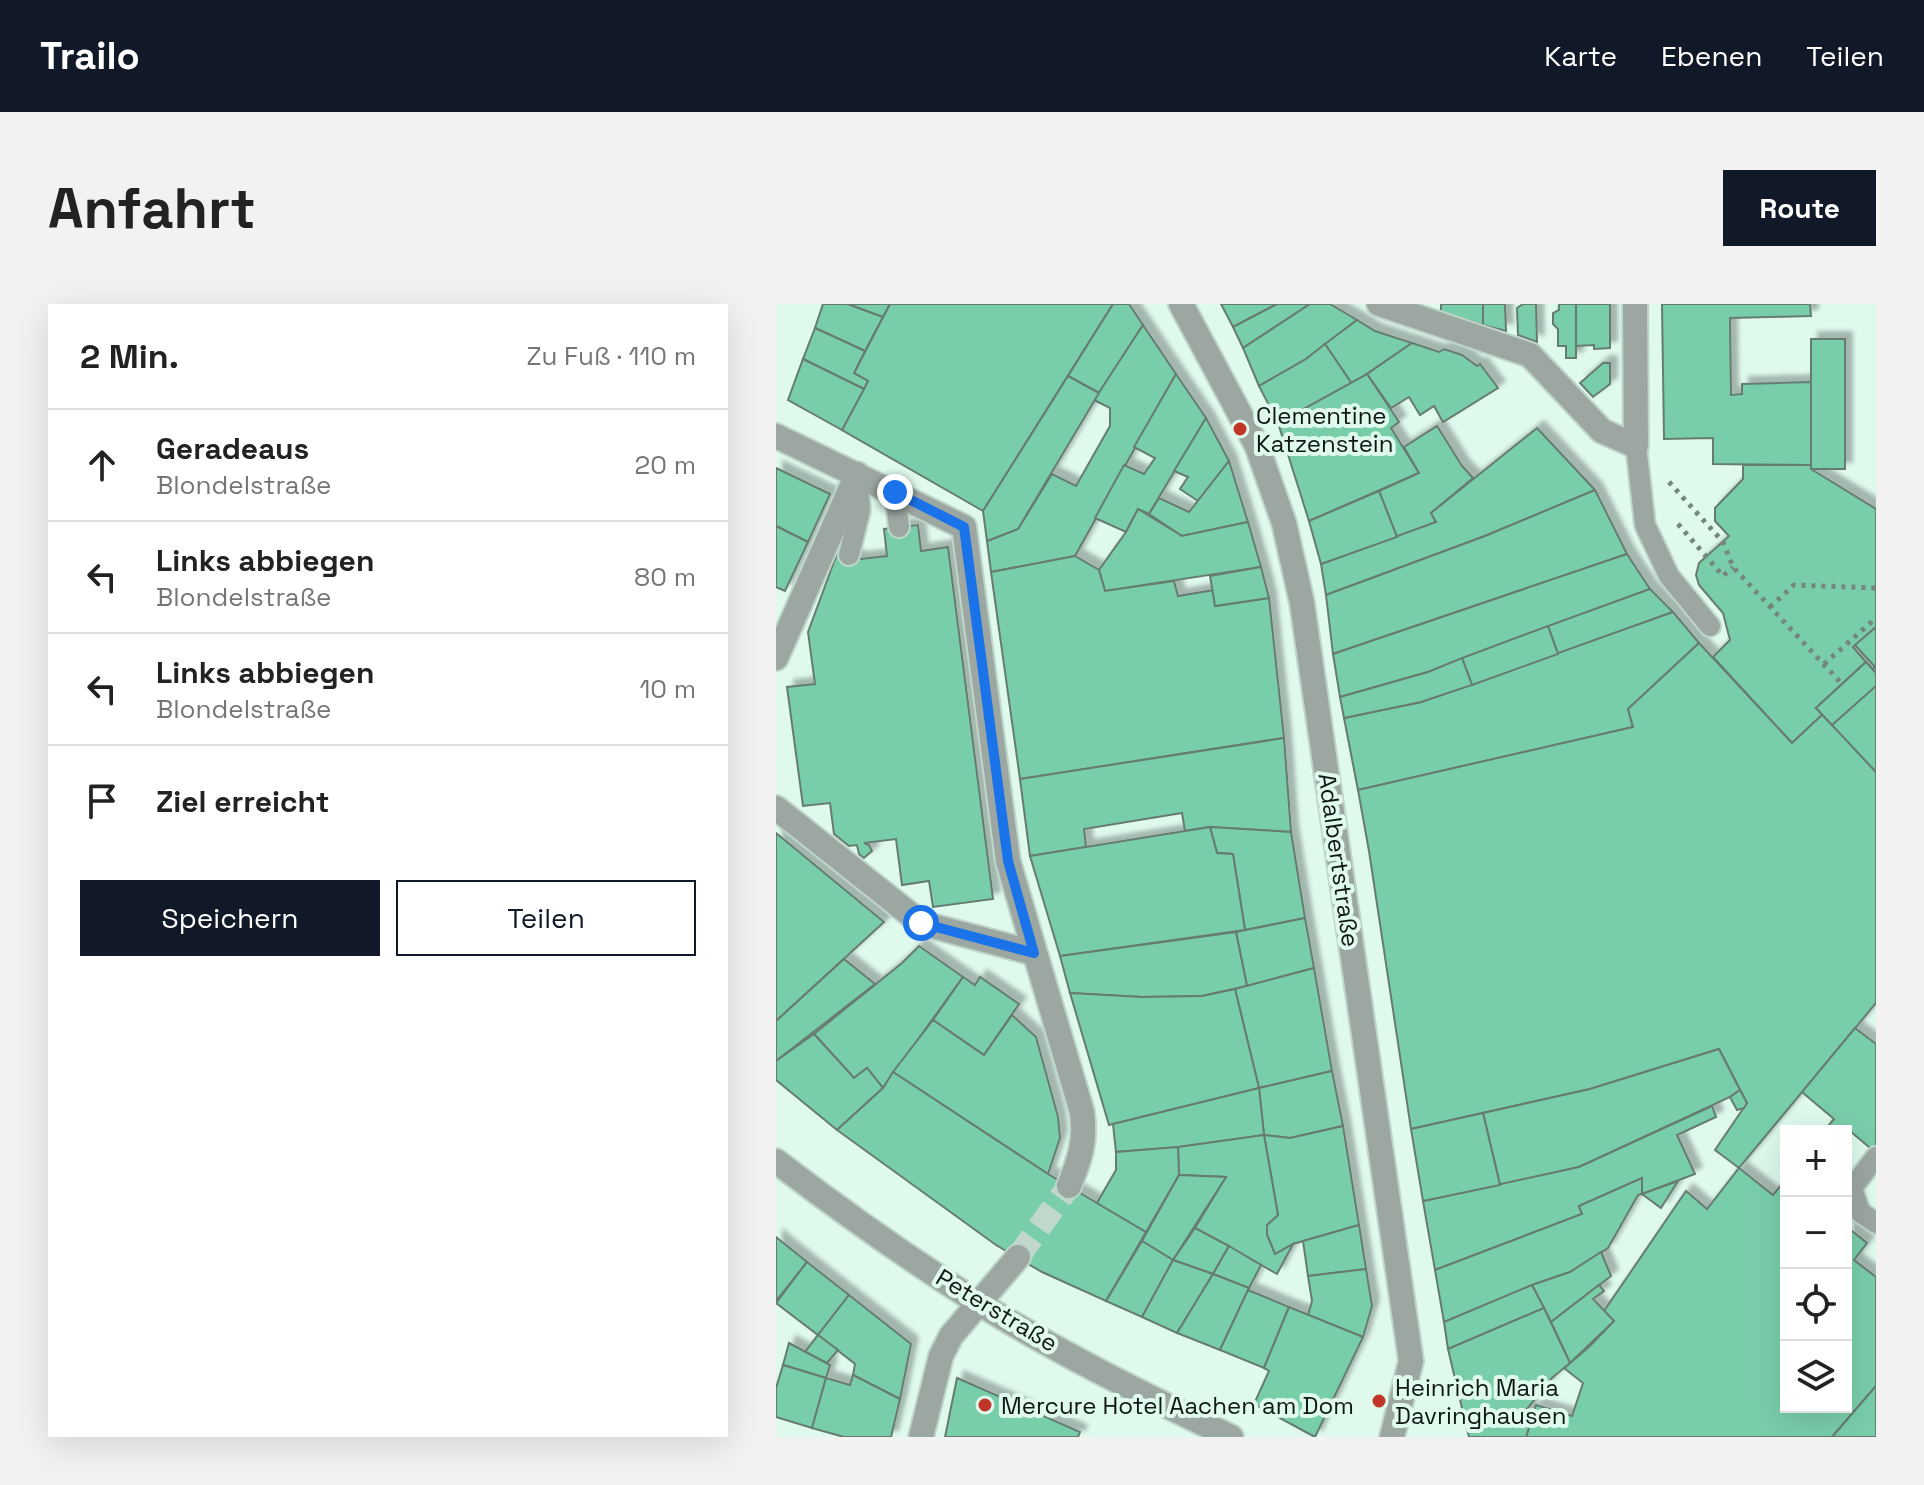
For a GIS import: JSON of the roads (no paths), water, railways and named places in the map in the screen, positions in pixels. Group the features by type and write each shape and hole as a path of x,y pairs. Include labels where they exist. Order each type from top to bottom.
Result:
{"street":[{"name":"Adalbertstraße","path":"1181,304 1257,446 1284,523 1302,603 1411,1361 1392,1437"},
{"path":"1379,304 1530,355 1602,431 1636,446 1635,304"},
{"path":"776,436 964,527 1008,861 1082,1112 1085,1133 1082,1153 1069,1186"},
{"path":"776,658 857,474"},
{"path":"776,808 921,923 1034,953"},
{"name":"Peterstraße","path":"776,1161 851,1218 979,1303 1162,1404 1231,1437"},
{"path":"921,1437 941,1356 951,1336 1018,1257"}],"lane":[{"path":"1636,446 1645,525 1669,576 1710,626"},
{"path":"849,555 860,510 857,474"},
{"path":"895,492 899,527"},
{"path":"1876,1157 1852,1188 1860,1212 1876,1223"}],"tunnel":[{"path":"1018,1257 1069,1186"}],"place":[{"name":"Clementine Katzenstein","path":"1240,429"},
{"name":"Heinrich Maria Davringhausen","path":"1379,1401"},
{"name":"Mercure Hotel Aachen am Dom","path":"985,1405"}]}
